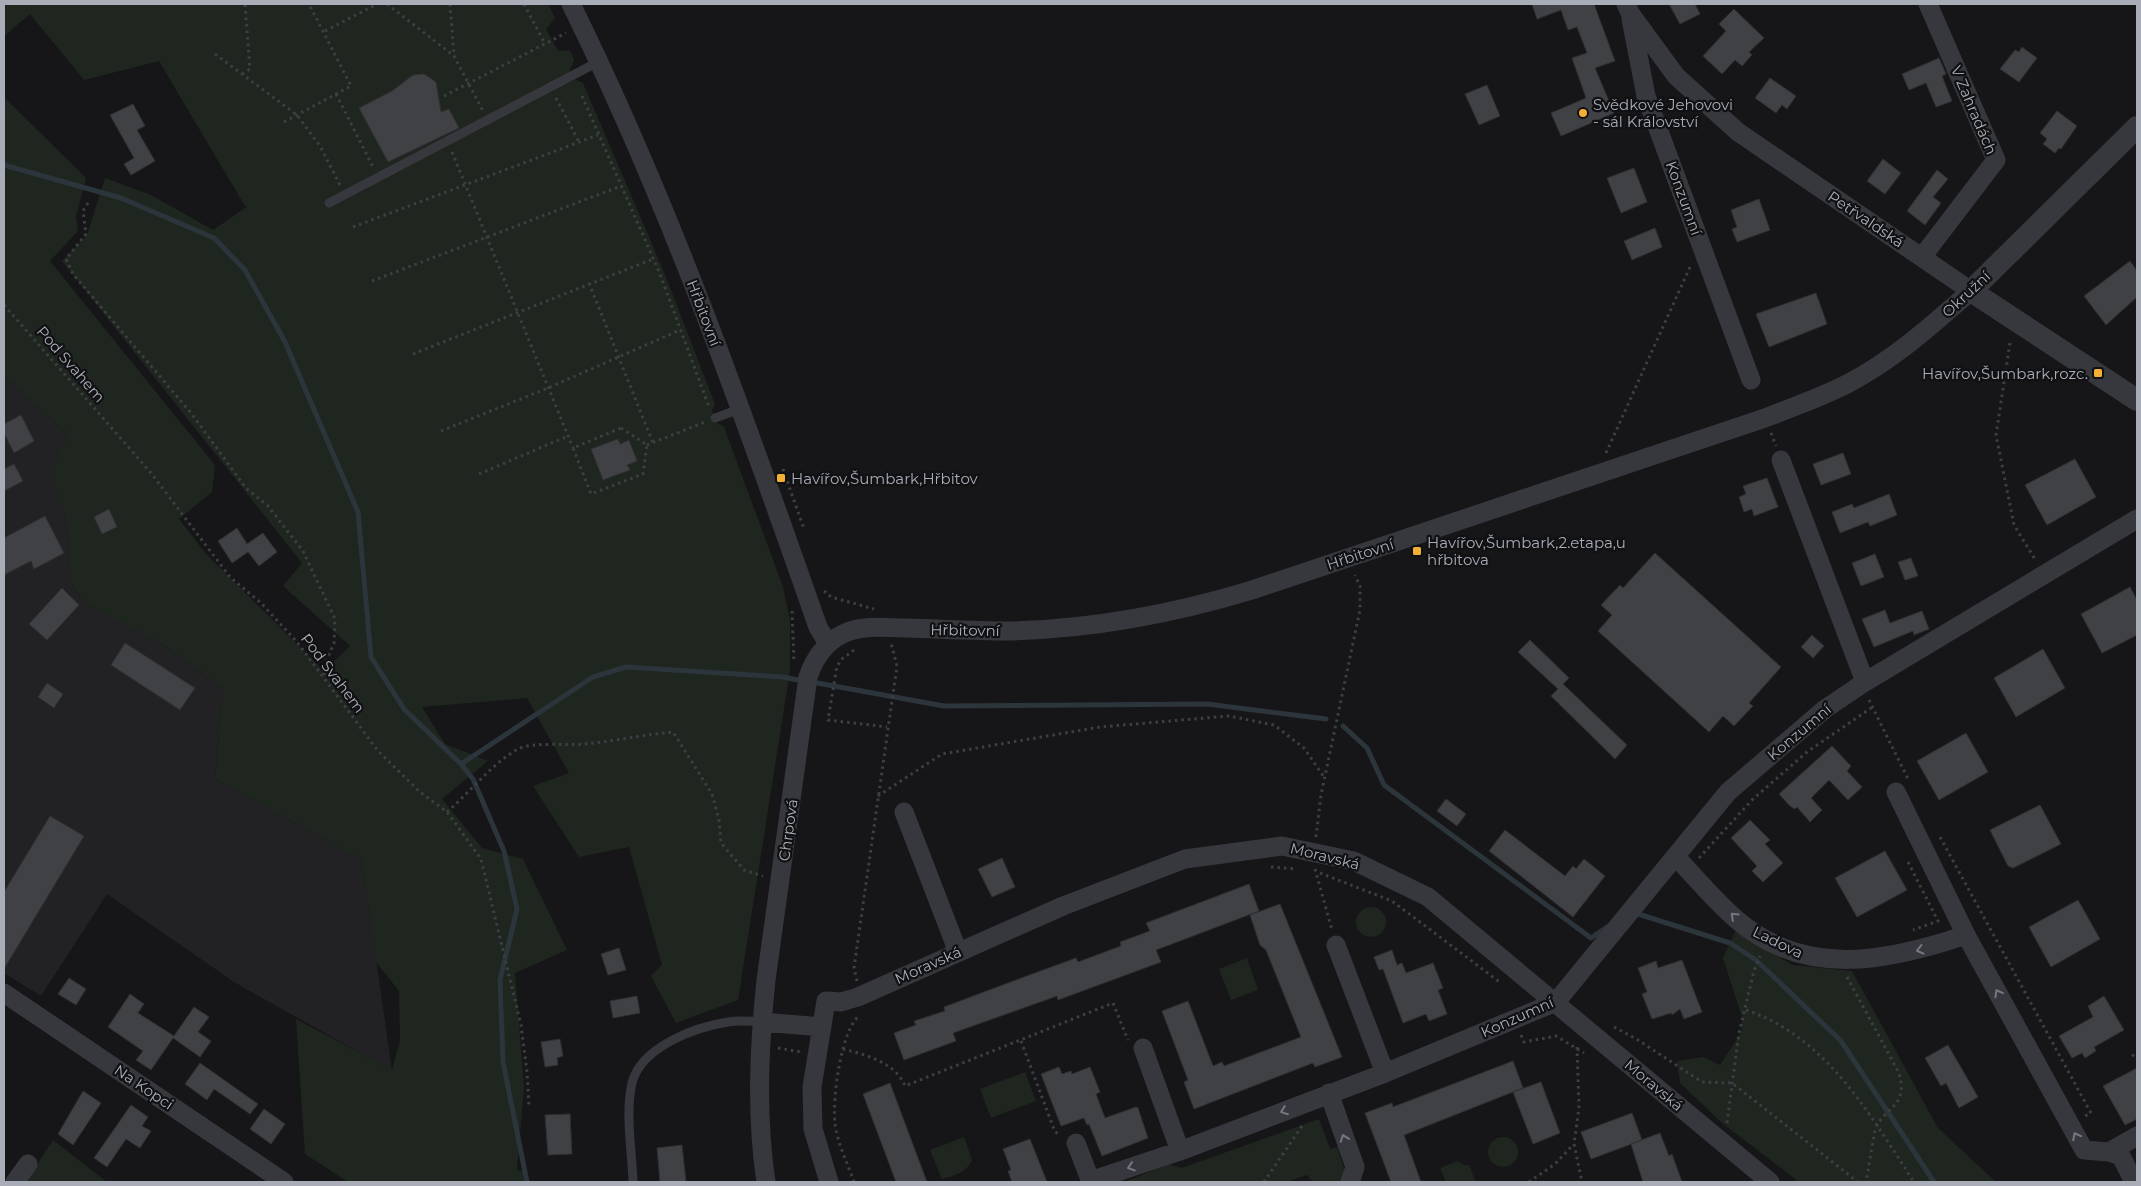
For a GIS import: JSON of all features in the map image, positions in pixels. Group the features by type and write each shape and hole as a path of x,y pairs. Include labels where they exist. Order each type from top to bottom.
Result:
{"street":[{"name":"Hřbitovní","path":"571,4 671,228 740,409 818,626 828,644 843,634 866,628 1009,631 1068,628 1125,621 1204,604 1765,418"},
{"name":"V Zahradách","path":"1922,257 1996,160 1928,4"},
{"name":"Petřvaldská","path":"1628,8 1676,76 1738,132 1971,291 2137,400"},
{"name":"Konzumní","path":"1628,8 1646,96 1751,380"},
{"name":"Okružní","path":"1765,418 1850,382 1909,344 1971,291 2137,127"},
{"path":"1781,460 1865,682"},
{"name":"Konzumní","path":"1090,1182 1180,1151 1385,1073 1556,1002 1676,858 1728,792 1825,709 1865,682 2137,519"},
{"name":"Chrpová","path":"766,1182 759,1115 762,1022 808,677 817,656 828,644"},
{"path":"1902,786 1966,935 2084,1150 2109,1152 2120,1156 2134,1182"},
{"path":"904,812 958,952"},
{"name":"Moravská","path":"830,1182 813,1129 812,1087 826,1001 842,1002 861,1009 958,952 1063,906 1185,859 1282,846 1354,861 1428,897 1770,1182"},
{"name":"Ladova","path":"1676,858 1738,921 1766,939 1794,953 1818,959 1879,958 1914,952 1966,935"},
{"path":"1336,945 1385,1073"},
{"name":"Na Kopci","path":"4,993 284,1182"},
{"path":"762,1022 822,1027"},
{"path":"1143,1048 1180,1151"},
{"path":"1329,1093 1354,1167 1350,1182"},
{"path":"2109,1152 2137,1136"},
{"path":"1076,1143 1090,1182"},
{"path":"15,1182 28,1164"}],"lane":[{"path":"329,203 598,62"},
{"path":"714,418 740,409"},
{"path":"633,1182 630,1094 634,1078 642,1064 664,1046 697,1030 729,1022 762,1022"}],"path":[{"path":"242,74 250,70 245,4"},
{"path":"284,122 351,86 309,4"},
{"path":"325,31 377,4"},
{"path":"386,4 454,56"},
{"path":"450,4 454,56 488,120"},
{"path":"524,4 545,44"},
{"path":"444,96 566,33"},
{"path":"215,54 297,115 320,146 345,194"},
{"path":"550,88 579,142"},
{"path":"336,94 379,177"},
{"path":"582,96 653,259 714,418 647,445"},
{"path":"354,227 599,134"},
{"path":"448,141 591,494 643,474 647,445"},
{"path":"372,281 621,186"},
{"path":"88,203 83,210 86,234 66,259 73,274 191,413 246,488 268,506 302,551 335,619 334,643 327,659 324,677"},
{"path":"1596,475 1701,244"},
{"path":"413,354 653,259"},
{"path":"589,283 653,443"},
{"name":"Pod Svahem","path":"4,305 151,473 230,577 261,603 297,642 378,751 420,792 447,812 482,859 521,1024 528,1072 529,1107"},
{"path":"441,430 548,388 680,330"},
{"path":"2010,343 1996,435 2014,525 2045,574"},
{"path":"1765,418 1781,460"},
{"path":"572,448 621,428 647,445"},
{"path":"479,474 568,436"},
{"path":"780,465 788,481 804,532"},
{"path":"1336,945 1315,871 1315,852 1324,778 1360,610 1357,575"},
{"path":"819,585 831,597 884,612"},
{"path":"792,610 795,641 793,667"},
{"path":"854,1182 835,1125 836,1091 849,1026 861,1009 854,968 896,666 891,643"},
{"path":"1865,682 1871,708 1902,786"},
{"path":"1694,864 1753,799 1807,752 1871,708"},
{"path":"878,796 942,754 1100,727 1229,716 1274,726 1304,748 1324,778"},
{"path":"447,812 484,776 517,749 553,744 583,744 673,732 712,794 719,820 721,843 744,870 780,882"},
{"path":"1937,833 2091,1113 2070,1124"},
{"path":"1905,934 1938,921 1908,862"},
{"path":"1264,867 1315,871 1392,901 1502,984"},
{"path":"1732,1083 1740,1032 1754,971 1759,959"},
{"path":"1842,960 1844,970 1899,1073 1901,1090 1894,1108 1877,1124 1866,1182"},
{"path":"844,1048 873,1057 888,1066 900,1076 905,1086 1021,1041 1113,1002 1128,1040 1143,1048"},
{"path":"1746,1010 1774,1021 1824,1057 1877,1124 1914,1182"},
{"path":"1514,1020 1524,1042 1556,1036 1576,1046 1592,1059"},
{"path":"1608,1024 1638,1040 1702,1082 1732,1083 1858,1182"},
{"path":"1021,1041 1055,1132 1076,1143"},
{"path":"1576,1046 1579,1108 1574,1144 1582,1182"},
{"path":"2132,1056 2137,1053"},
{"path":"1264,1182 1307,1120"},
{"path":"1529,1182 1555,1164 1574,1144"}],"shaded area":[{"path":"4,4 548,4 555,18 546,29 558,51 570,50 574,60 570,70 575,79 583,83 664,272 715,404 712,411 717,423 724,427 783,587 790,620 790,671 738,1000 676,1023 651,976 662,965 629,847 579,857 533,786 569,773 527,698 422,707 445,744 488,761 442,799 482,848 523,859 567,950 515,973 524,1087 517,1170 527,1172 525,1182 348,1182 305,1154 296,1019 392,1070 400,1040 399,991 376,962 362,860 215,779 223,688 162,644 85,604 71,583 67,522 51,472 67,434 4,376 4,97 86,178 76,216 78,231 50,261 215,465 212,492 179,519 207,555 324,671 350,646 283,586 302,563 62,261 87,235 105,178 151,195 213,230 248,206 245,206 159,61 84,80 30,14 4,36"},
{"path":"4,376 67,434 52,472 67,522 71,583 85,604 162,644 223,688 215,779 362,860 392,1071 234,982 107,894 41,996 4,973"},
{"path":"1371,907 1382,911 1386,922 1382,933 1371,937 1360,933 1356,922 1360,911"},
{"path":"1736,930 1792,965 1852,971 1938,1128 1996,1182 1799,1182 1721,1122 1680,1083 1677,1061 1703,1057 1720,1065 1741,1033 1742,1017 1723,958"},
{"path":"1247,958 1258,990 1231,1000 1219,969"},
{"path":"1025,1072 1036,1101 991,1118 980,1089"},
{"path":"1319,1119 1330,1149 1337,1147 1345,1171 1342,1182 1313,1182 1307,1175 1286,1182 1124,1182 1169,1164 1182,1168"},
{"path":"964,1137 972,1160 970,1164 956,1175 942,1179 930,1150"},
{"path":"1503,1137 1514,1141 1518,1152 1514,1163 1503,1167 1492,1163 1488,1152 1492,1141"},
{"path":"53,1140 107,1182 26,1182"},
{"path":"1457,1161 1464,1165 1469,1165 1476,1182 1446,1182 1440,1168"}],"building":[{"path":"1532,4 1594,4 1615,61 1595,68 1614,113 1561,136 1551,113 1586,98 1572,58 1587,53 1577,27 1568,30 1561,10 1537,19"},
{"path":"1669,4 1695,4 1700,14 1680,24"},
{"path":"1734,9 1764,38 1749,52 1752,55 1742,66 1735,60 1722,74 1703,56 1726,31 1719,24"},
{"path":"2022,47 2037,58 2019,82 2000,69 2015,50 2019,52"},
{"path":"1939,58 1946,74 1942,76 1952,101 1936,107 1926,83 1909,90 1902,74"},
{"path":"424,74 436,82 441,112 449,109 459,128 388,162 359,108 392,91 413,75"},
{"path":"1770,78 1796,96 1787,109 1782,105 1776,113 1755,98"},
{"path":"1487,85 1500,116 1479,125 1465,94"},
{"path":"133,104 145,126 137,130 155,161 131,175 124,164 134,158 110,115"},
{"path":"2057,111 2077,126 2061,149 2059,148 2055,153 2043,144 2047,139 2040,133"},
{"path":"1883,159 1901,173 1885,194 1867,181"},
{"path":"1634,168 1647,202 1621,213 1607,178"},
{"path":"1937,170 1948,179 1933,197 1941,203 1925,225 1907,211"},
{"path":"1759,199 1770,230 1737,242 1732,229 1737,227 1731,210"},
{"path":"1655,228 1662,247 1632,260 1624,241"},
{"path":"2130,261 2137,271 2137,297 2106,325 2084,296"},
{"path":"1816,293 1827,324 1769,347 1756,314"},
{"path":"21,415 34,441 14,453 4,433 4,424"},
{"path":"618,439 620,444 629,440 637,461 627,465 630,470 603,480 591,449"},
{"path":"1843,453 1851,474 1821,485 1813,464"},
{"path":"2075,459 2096,497 2047,525 2025,485"},
{"path":"14,464 23,481 4,491 4,469"},
{"path":"1767,478 1778,507 1754,516 1752,509 1744,512 1739,497 1746,494 1743,486"},
{"path":"1889,494 1897,515 1870,526 1868,522 1840,533 1832,512 1852,504 1854,508"},
{"path":"109,509 117,527 102,534 94,517"},
{"path":"45,516 64,553 34,569 31,561 4,575 4,538"},
{"path":"237,528 247,544 263,533 277,552 259,566 248,552 232,563 218,541"},
{"path":"1655,553 1781,667 1749,703 1753,706 1734,726 1723,716 1709,732 1598,631 1612,615 1601,605 1620,585 1623,588"},
{"path":"1875,554 1884,577 1861,586 1852,563"},
{"path":"1911,558 1918,576 1905,580 1898,562"},
{"path":"2130,587 2137,600 2137,635 2102,653 2081,614"},
{"path":"62,588 79,605 47,640 29,624"},
{"path":"1885,610 1890,623 1922,611 1929,629 1914,635 1913,631 1874,647 1862,619"},
{"path":"1812,635 1824,646 1813,658 1801,647"},
{"path":"1530,640 1569,678 1563,684 1627,745 1615,759 1551,696 1558,689 1518,652"},
{"path":"125,643 195,688 180,710 111,665"},
{"path":"2043,649 2065,688 2016,717 1994,678"},
{"path":"47,683 63,694 54,708 38,697"},
{"path":"1966,733 1988,772 1939,800 1917,761"},
{"path":"1832,746 1851,766 1847,771 1862,787 1848,800 1829,780 1811,798 1822,810 1810,822 1797,807 1795,809 1790,806 1779,794"},
{"path":"1446,799 1466,814 1457,826 1437,811"},
{"path":"2040,805 2061,844 2013,868 2008,866 1990,830"},
{"path":"50,816 84,836 4,969 4,892"},
{"path":"1750,820 1770,840 1765,844 1783,863 1763,882 1752,871 1757,866 1731,838"},
{"path":"1505,830 1565,876 1573,866 1576,869 1584,859 1605,876 1573,917 1489,851"},
{"path":"1885,851 1907,890 1857,917 1835,878"},
{"path":"1002,858 1015,887 992,897 978,869"},
{"path":"1249,884 1259,911 1156,950 1161,962 1058,1000 1057,996 953,1033 956,1041 904,1060 894,1033 916,1025 914,1021 945,1011 944,1007 1076,958 1078,962 1121,946 1120,942 1150,931 1146,923"},
{"path":"2078,900 2100,939 2051,967 2029,927"},
{"path":"1280,904 1342,1057 1315,1067 1313,1063 1194,1109 1184,1082 1188,1080 1162,1011 1188,1001 1213,1066 1222,1062 1224,1066 1301,1037 1266,950 1260,945 1250,915"},
{"path":"619,948 626,970 608,975 601,954"},
{"path":"1392,950 1397,965 1402,963 1406,973 1433,963 1443,988 1438,990 1447,1014 1429,1021 1426,1014 1403,1023 1383,969 1379,970 1374,957"},
{"path":"1682,960 1702,1012 1684,1019 1680,1009 1672,1015 1671,1013 1652,1019 1642,994 1647,992 1638,968 1656,961 1658,968"},
{"path":"69,978 86,989 76,1005 58,994"},
{"path":"130,994 144,1004 138,1013 174,1036 194,1007 209,1017 198,1032 211,1041 200,1057 173,1038 151,1070 136,1060 143,1051 108,1027"},
{"path":"637,996 640,1013 613,1018 610,1001"},
{"path":"2104,996 2124,1030 2094,1047 2096,1051 2085,1058 2082,1053 2072,1058 2059,1036 2093,1017 2088,1006"},
{"path":"560,1039 563,1056 557,1058 558,1065 545,1067 541,1042"},
{"path":"1948,1045 1978,1097 1959,1108 1946,1083 1941,1086 1925,1058"},
{"path":"1513,1061 1523,1088 1404,1135 1421,1182 1391,1182 1365,1113 1392,1103 1393,1107"},
{"path":"200,1063 258,1104 250,1114 214,1089 207,1100 185,1084"},
{"path":"1059,1067 1062,1074 1071,1071 1072,1074 1090,1067 1100,1092 1096,1094 1105,1118 1136,1107 1138,1108 1148,1138 1102,1156 1089,1124 1087,1125 1084,1118 1061,1126 1041,1074"},
{"path":"2137,1068 2137,1119 2125,1125 2103,1086"},
{"path":"1541,1082 1560,1133 1533,1144 1513,1092"},
{"path":"890,1083 927,1182 896,1182 863,1094"},
{"path":"83,1091 101,1103 73,1145 58,1134"},
{"path":"131,1105 148,1117 142,1126 151,1131 140,1148 126,1139 107,1167 94,1158"},
{"path":"264,1109 285,1124 271,1144 250,1129"},
{"path":"1632,1113 1642,1140 1591,1159 1581,1132"},
{"path":"570,1114 572,1154 548,1155 545,1115"},
{"path":"1660,1133 1669,1156 1672,1154 1682,1182 1643,1182 1631,1144"},
{"path":"1030,1139 1047,1182 1012,1182 1008,1171 1011,1170 1003,1149"},
{"path":"682,1145 686,1182 660,1182 657,1148"}],"waterway":[{"path":"4,165 121,198 214,238 245,270 285,342 358,512 371,657 404,709 461,764 473,779 504,851 517,909 500,980 503,1062 527,1182"},
{"path":"461,764 593,677 626,667 783,677 803,681"},
{"path":"812,682 944,706 1207,704 1326,719"},
{"path":"1343,726 1367,748 1384,785 1591,938 1607,927"},
{"path":"1635,913 1730,943 1756,960 1841,1041 1934,1182"}],"place":[{"name":"Svědkové Jehovovi - sál Království","path":"1583,113"},
{"name":"Havířov,Šumbark,rozc.","path":"2098,373"},
{"name":"Havířov,Šumbark,Hřbitov","path":"781,478"},
{"name":"Havířov,Šumbark,2.etapa,u hřbitova","path":"1417,551"}]}
